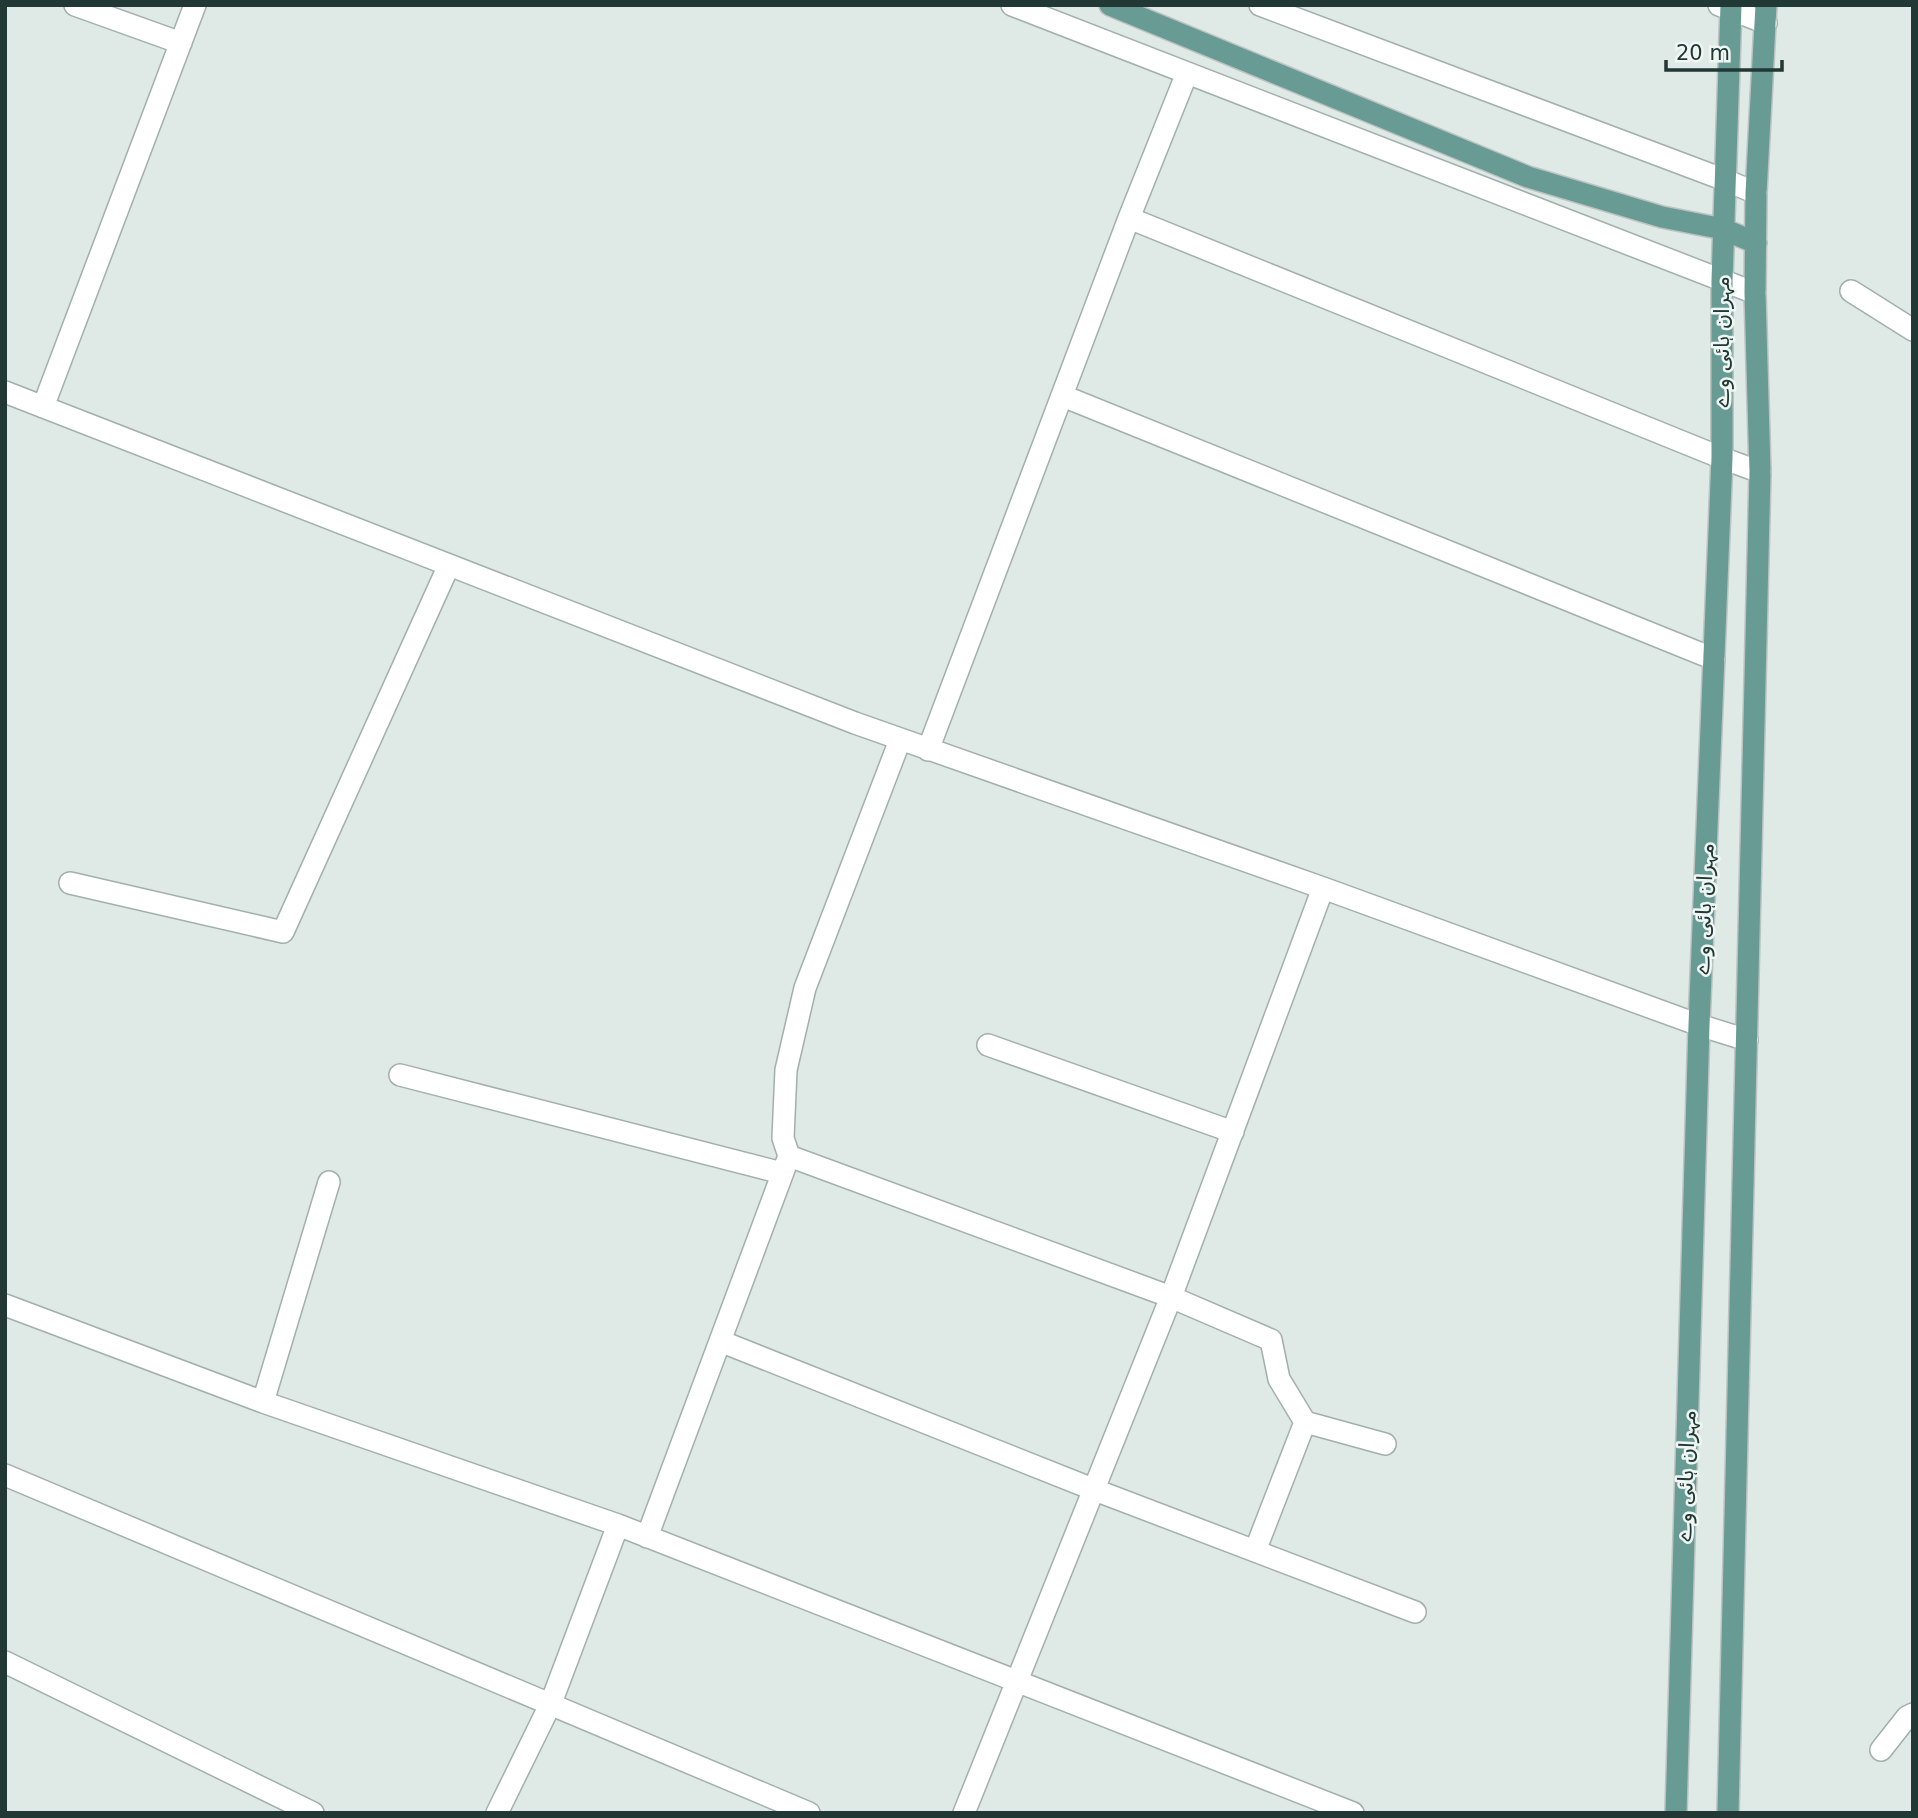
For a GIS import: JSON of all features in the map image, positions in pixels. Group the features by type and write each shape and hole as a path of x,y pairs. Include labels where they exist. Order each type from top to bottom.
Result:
{"main road":[{"path":"1110,5 1528,177 1662,217 1723,229 1756,243"},
{"name":"مہران ہائی وے","path":"1676,1813 1699,1025 1721,458 1727,7"},
{"name":"مہران ہائی وے","path":"1728,1813 1760,472 1755,293 1756,193 1766,14"}],"street":[{"path":"75,5 181,43"},
{"path":"43,407 195,5"},
{"path":"1012,5 1755,293"},
{"path":"1260,5 1756,193"},
{"path":"1727,7 1766,14"},
{"path":"928,750 1129,218 1187,73"},
{"path":"1129,218 1760,472"},
{"path":"1851,291 1913,330"},
{"path":"6,396 43,407 900,740 1747,1040"},
{"path":"1063,396 1714,659"},
{"path":"70,883 283,932 449,565"},
{"path":"647,1537 785,1165 783,1138 786,1070 805,988 900,740"},
{"path":"964,1813 1171,1297 1324,888"},
{"path":"988,1045 1233,1132"},
{"path":"400,1074 785,1165 1171,1297 1271,1340 1279,1379 1305,1422 1385,1444"},
{"path":"262,1402 329,1182"},
{"path":"5,1305 262,1402 618,1525 1353,1813"},
{"path":"720,1341 1095,1490 1415,1612"},
{"path":"1255,1551 1305,1422"},
{"path":"5,1475 809,1813"},
{"path":"497,1813 551,1703 618,1525"},
{"path":"5,1662 313,1813"},
{"path":"1881,1750 1906,1717 1913,1714"}]}
